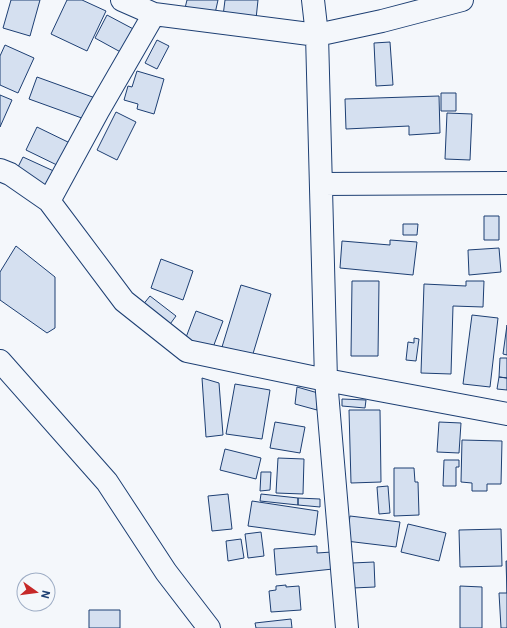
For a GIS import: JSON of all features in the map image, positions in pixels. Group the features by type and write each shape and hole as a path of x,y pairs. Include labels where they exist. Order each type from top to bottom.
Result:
{"street":[{"path":"122,0 154,14 317,35 382,21 462,0"},
{"path":"313,0 317,35 326,380 347,628"},
{"path":"49,201 98,111 154,14"},
{"path":"0,170 10,174 49,201 124,301 187,351 326,380 507,414"},
{"path":"321,184 507,183"},
{"path":"0,361 107,482 166,572 209,628"}],"building":[{"path":"11,0 40,0 30,36 3,28"},
{"path":"67,0 82,0 106,11 87,51 51,34"},
{"path":"187,0 218,0 214,18 184,12"},
{"path":"225,0 258,0 256,19 223,16"},
{"path":"107,15 139,32 126,55 95,38"},
{"path":"157,40 169,46 157,69 145,63"},
{"path":"390,42 393,85 376,86 374,43"},
{"path":"5,45 34,58 18,93 0,85 0,56"},
{"path":"137,71 164,79 154,114 137,109 138,104 124,100 128,86 132,87"},
{"path":"37,77 98,99 90,121 29,99"},
{"path":"441,93 456,93 456,111 441,111"},
{"path":"0,95 12,100 0,127"},
{"path":"439,96 440,133 409,135 409,126 346,129 345,99"},
{"path":"116,112 136,122 117,160 97,150"},
{"path":"447,113 472,114 470,160 445,159"},
{"path":"37,127 72,144 61,167 26,150"},
{"path":"23,157 58,173 50,190 15,173"},
{"path":"484,216 499,216 499,240 484,240"},
{"path":"403,224 418,224 417,235 403,235"},
{"path":"390,240 417,242 413,275 340,268 342,241 390,245"},
{"path":"16,246 55,277 55,328 47,333 0,300 0,272"},
{"path":"499,248 501,272 469,275 468,250"},
{"path":"161,259 193,271 183,300 151,288"},
{"path":"352,281 379,281 378,356 351,356"},
{"path":"466,281 484,281 483,307 453,306 451,374 421,373 424,284 466,286"},
{"path":"241,285 271,294 252,357 222,347"},
{"path":"150,296 176,316 165,331 138,311"},
{"path":"196,311 223,321 212,350 185,340"},
{"path":"472,315 498,318 490,387 463,384"},
{"path":"507,325 507,355 503,354"},
{"path":"414,338 419,339 416,361 406,360 408,342 414,343"},
{"path":"500,358 507,358 507,378 499,377"},
{"path":"499,377 507,378 507,390 497,389"},
{"path":"202,378 219,383 223,435 206,437"},
{"path":"235,384 270,390 262,439 226,434"},
{"path":"297,387 318,393 317,410 295,404"},
{"path":"342,399 366,400 365,408 342,406"},
{"path":"349,410 380,410 381,482 351,483"},
{"path":"275,422 305,427 300,453 270,448"},
{"path":"439,422 461,423 459,453 437,452"},
{"path":"462,440 502,441 501,484 487,484 487,491 472,491 472,483 461,482"},
{"path":"225,449 261,458 256,479 220,470"},
{"path":"278,458 304,459 303,494 276,493"},
{"path":"444,460 459,460 459,467 456,467 456,486 443,486"},
{"path":"394,468 414,468 415,482 418,482 419,515 394,516"},
{"path":"261,472 271,472 270,490 260,491"},
{"path":"388,486 390,513 379,514 377,487"},
{"path":"228,494 232,529 212,531 208,496"},
{"path":"261,494 298,498 298,505 260,501"},
{"path":"298,498 320,499 320,507 298,505"},
{"path":"252,501 318,511 315,535 248,526"},
{"path":"350,516 400,522 396,547 346,541"},
{"path":"408,524 446,533 439,561 401,552"},
{"path":"501,529 502,566 460,567 459,530"},
{"path":"261,532 264,556 248,558 245,534"},
{"path":"241,539 244,558 228,561 226,541"},
{"path":"317,546 317,553 332,552 333,569 276,575 274,549"},
{"path":"506,561 507,561 507,593"},
{"path":"374,562 375,587 353,588 352,563"},
{"path":"286,585 286,587 299,586 301,610 271,612 269,591 276,590 276,586"},
{"path":"460,586 482,587 482,628 460,628"},
{"path":"499,593 507,593 507,628 501,628"},
{"path":"89,610 120,610 120,628 89,628"},
{"path":"291,619 292,628 256,628 255,623"}]}
